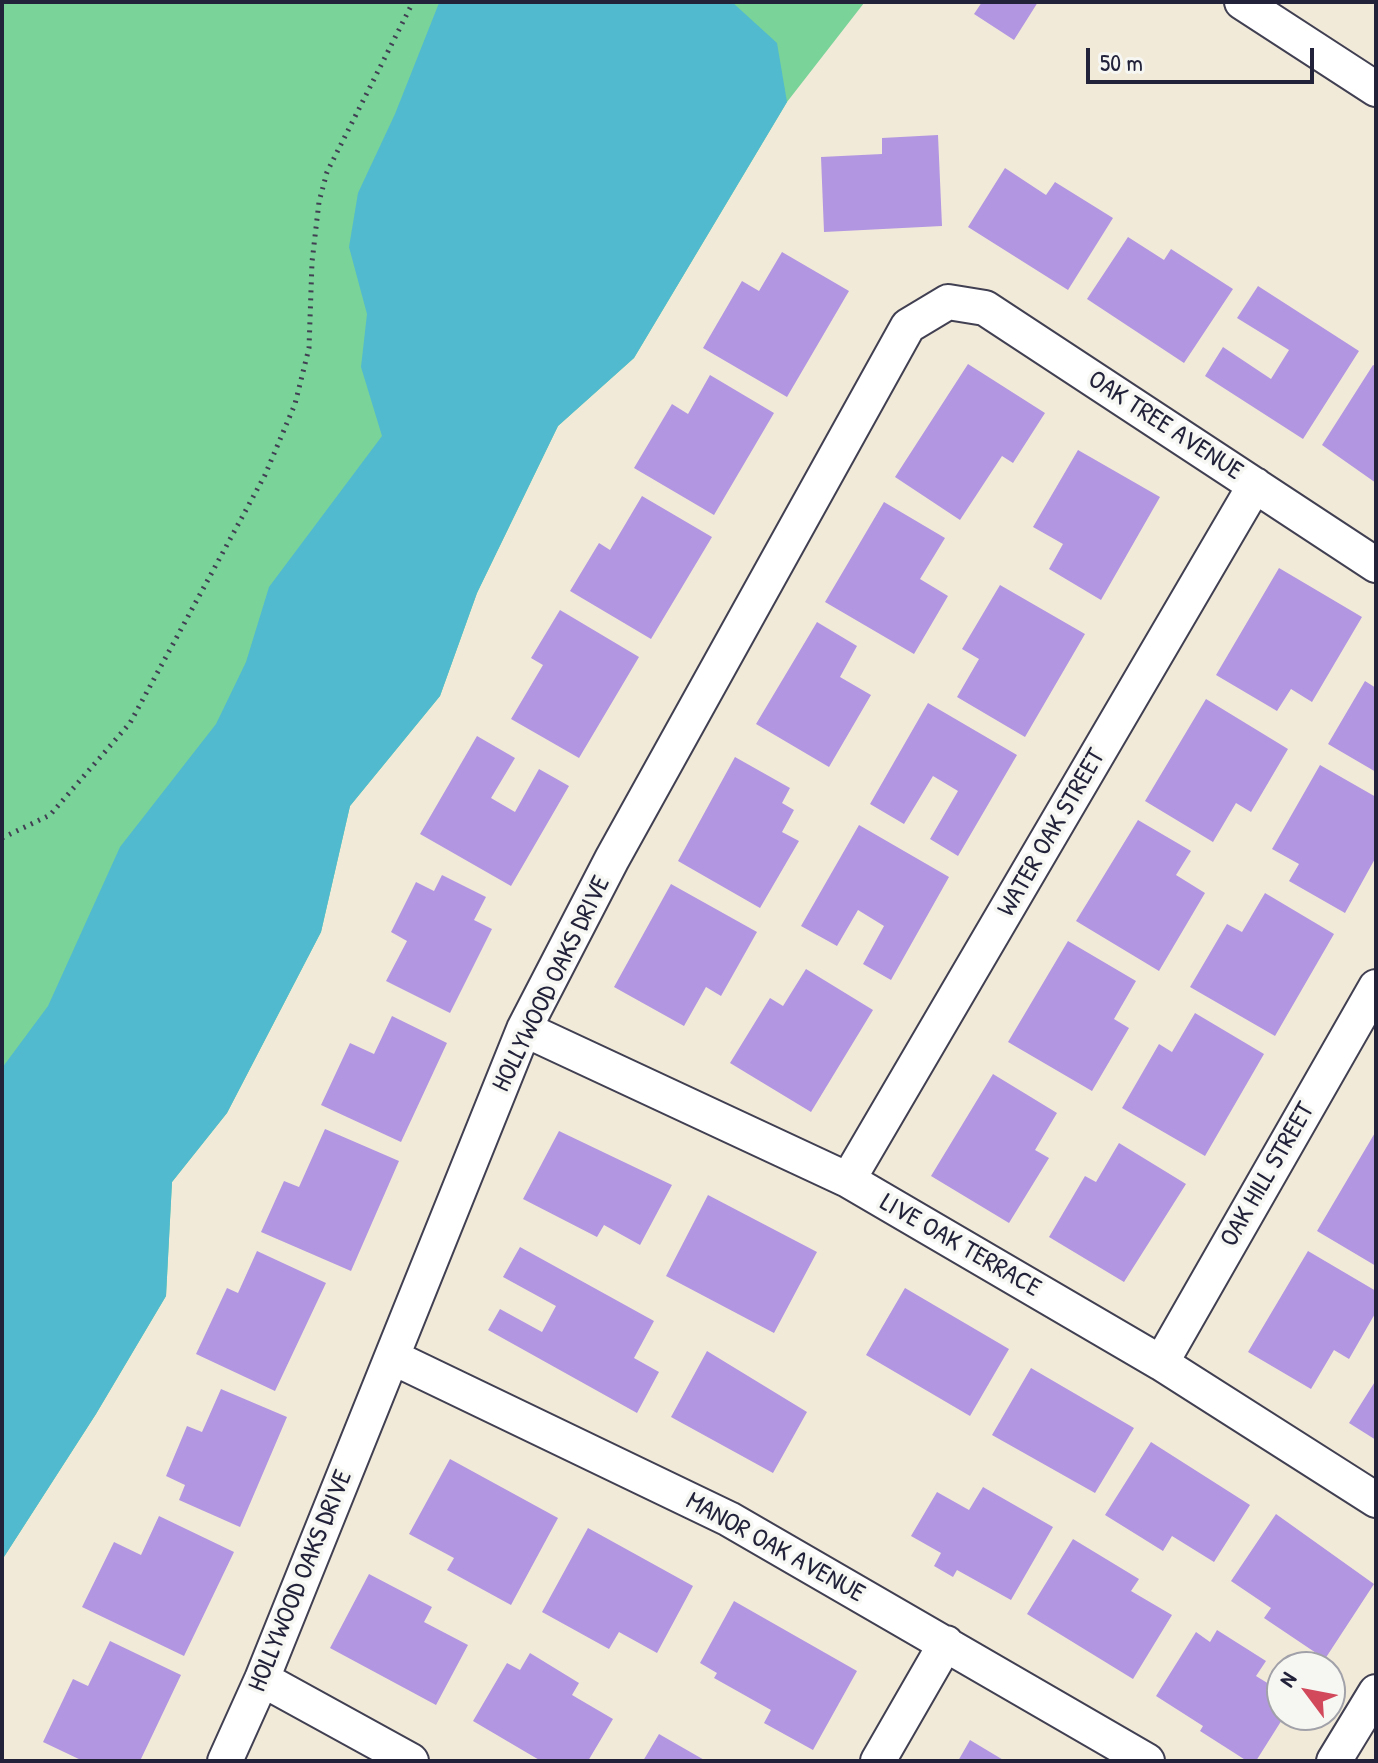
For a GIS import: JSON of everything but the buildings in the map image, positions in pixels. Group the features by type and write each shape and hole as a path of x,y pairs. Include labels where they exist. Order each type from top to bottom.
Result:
{"street":[{"path":"1242,2 1376,89"},
{"name":"OAK TREE AVENUE","path":"948,302 985,308 1376,565"},
{"name":"HOLLYWOOD OAKS DRIVE","path":"225,1761 262,1679 524,1029 612,859 908,326 948,302"},
{"name":"WATER OAK STREET","path":"848,1180 1255,485"},
{"name":"OAK HILL STREET","path":"1161,1363 1376,987"},
{"name":"LIVE OAK TERRACE","path":"524,1029 848,1180 1161,1363 1376,1500"},
{"name":"MANOR OAK AVENUE","path":"392,1357 729,1519 1147,1761"},
{"path":"878,1761 946,1643"},
{"path":"262,1679 411,1761"},
{"path":"1334,1761 1376,1692"}],"path":[{"path":"2,838 50,815 130,723 265,475 295,404 309,348 312,262 319,202 327,172 413,2"}],"green space":[{"path":"2,2 864,3 787,102 634,358 558,426 477,593 440,696 350,806 321,932 227,1113 172,1182 166,1296 96,1414 2,1560"}],"water":[{"path":"732,2 777,43 787,102 634,358 558,426 477,593 440,696 350,806 321,932 227,1113 172,1182 166,1296 96,1414 2,1560 2,1068 48,1006 120,847 216,724 246,662 269,587 382,436 361,367 367,314 349,247 358,193 395,114 439,3"}]}
